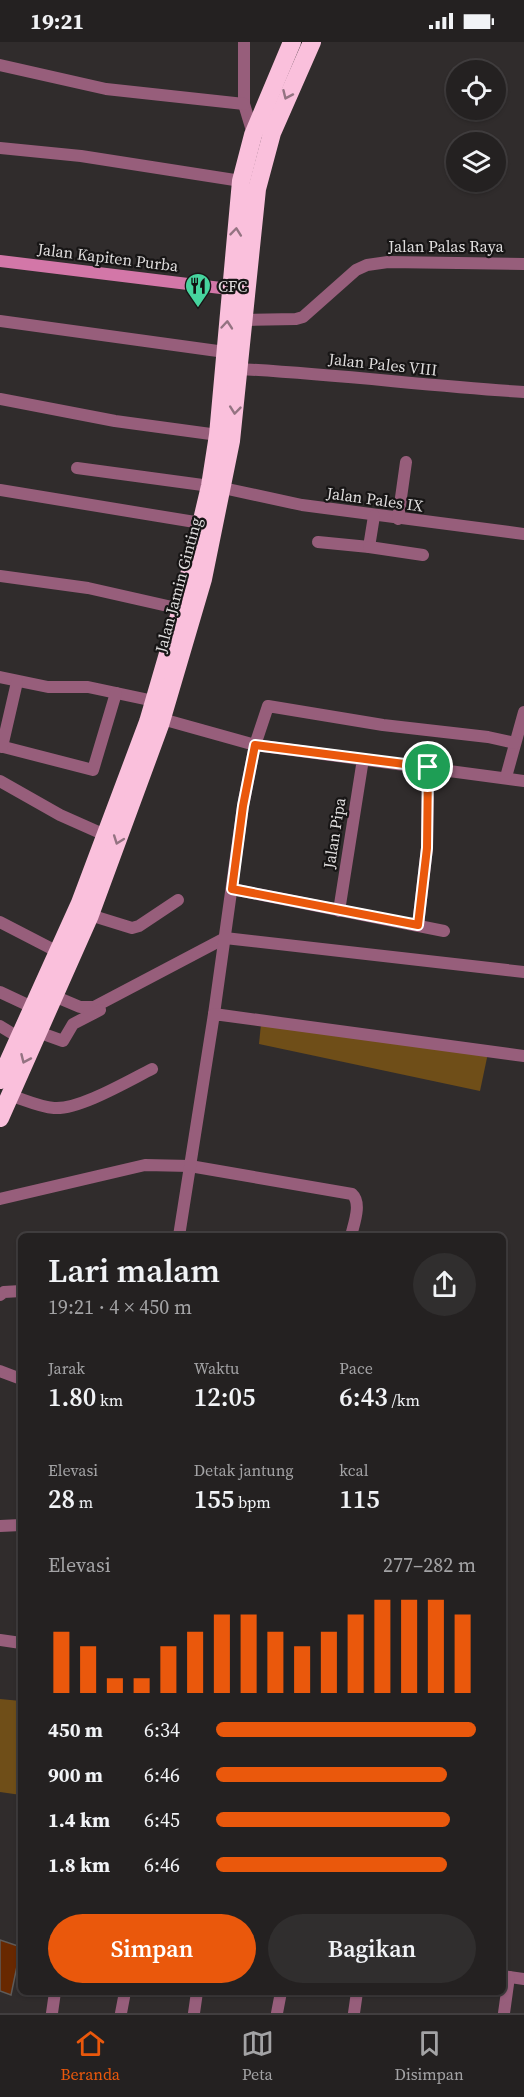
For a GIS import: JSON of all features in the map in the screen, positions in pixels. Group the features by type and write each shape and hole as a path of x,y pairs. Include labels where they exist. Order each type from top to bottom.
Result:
{"highway":[{"name":"Jalan Jamin Ginting","path":"0,1118 5,1087 18,1037 80,903 105,835 156,722 154,701 181,609 201,523 217,487 231,441 244,320 238,290 241,181 253,135 292,42"},
{"name":"Jalan Jamin Ginting","path":"5,1087 38,1032 90,915 203,579 217,487 218,435 225,352 263,162 280,113 312,42"}],"street":[{"path":"244,42 244,104 253,135"},
{"path":"0,65 106,89 244,104"},
{"path":"0,148 81,156 241,181"},
{"name":"Jalan Kapiten Purba","path":"0,261 238,290"},
{"name":"Jalan Palas Raya","path":"244,320 303,317 356,270 367,265 388,262 524,264"},
{"path":"0,321 225,352"},
{"name":"Jalan Pales VIII","path":"239,369 524,392"},
{"path":"0,399 115,422 218,435"},
{"path":"398,519 406,462"},
{"name":"Jalan Pales IX","path":"77,468 217,487 302,505 374,516 524,534"},
{"path":"0,490 201,523"},
{"path":"369,547 374,516"},
{"path":"318,542 423,555"},
{"path":"0,576 88,588 181,609"},
{"path":"0,677 48,687 88,687 154,701"},
{"path":"17,682 1,746 93,770 116,693"},
{"path":"179,1233 214,1014 243,806 255,745 266,709 271,705 382,725 488,737 515,743"},
{"path":"506,777 524,712"},
{"path":"156,722 255,745 524,781"},
{"name":"Jalan Pipa","path":"339,911 363,759"},
{"path":"418,925 427,848 428,767"},
{"path":"0,781 60,815 105,835"},
{"path":"232,889 444,931"},
{"path":"90,915 132,928 139,927 178,900"},
{"path":"0,922 58,952"},
{"path":"38,1032 63,1041 75,1023 224,942"},
{"path":"54,996 80,1007 94,1007 224,942 524,972"},
{"path":"0,992 32,1007"},
{"path":"214,1014 524,1056"},
{"path":"0,1026 18,1037"},
{"path":"5,1087 51,1108 65,1108 82,1103 152,1069"},
{"path":"0,1199 145,1165 190,1166 352,1194 358,1204 352,1233"},
{"path":"0,1295 4,1292 18,1291"},
{"path":"0,1371 18,1378"},
{"path":"0,1526 18,1525"},
{"path":"0,1640 18,1643"},
{"path":"506,1974 524,1972"},
{"path":"506,1974 524,1979"},
{"path":"52,2013 55,1995"},
{"path":"121,2013 124,1995"},
{"path":"194,2013 197,1995"},
{"path":"277,2013 280,1995"},
{"path":"354,2013 357,1995"},
{"path":"504,1995 504,2013"}],"shaded area":[{"path":"261,1024 488,1053 480,1091 259,1044"},
{"path":"0,1699 18,1701 18,1795 0,1792"}],"building":[{"path":"0,1940 18,1946 18,1961 11,1995 0,1991"}],"place":[{"name":"CFC","path":"198,309"}],"route":[{"path":"255,745 428,767 427,848 418,925 232,889 243,806 255,745"}]}
